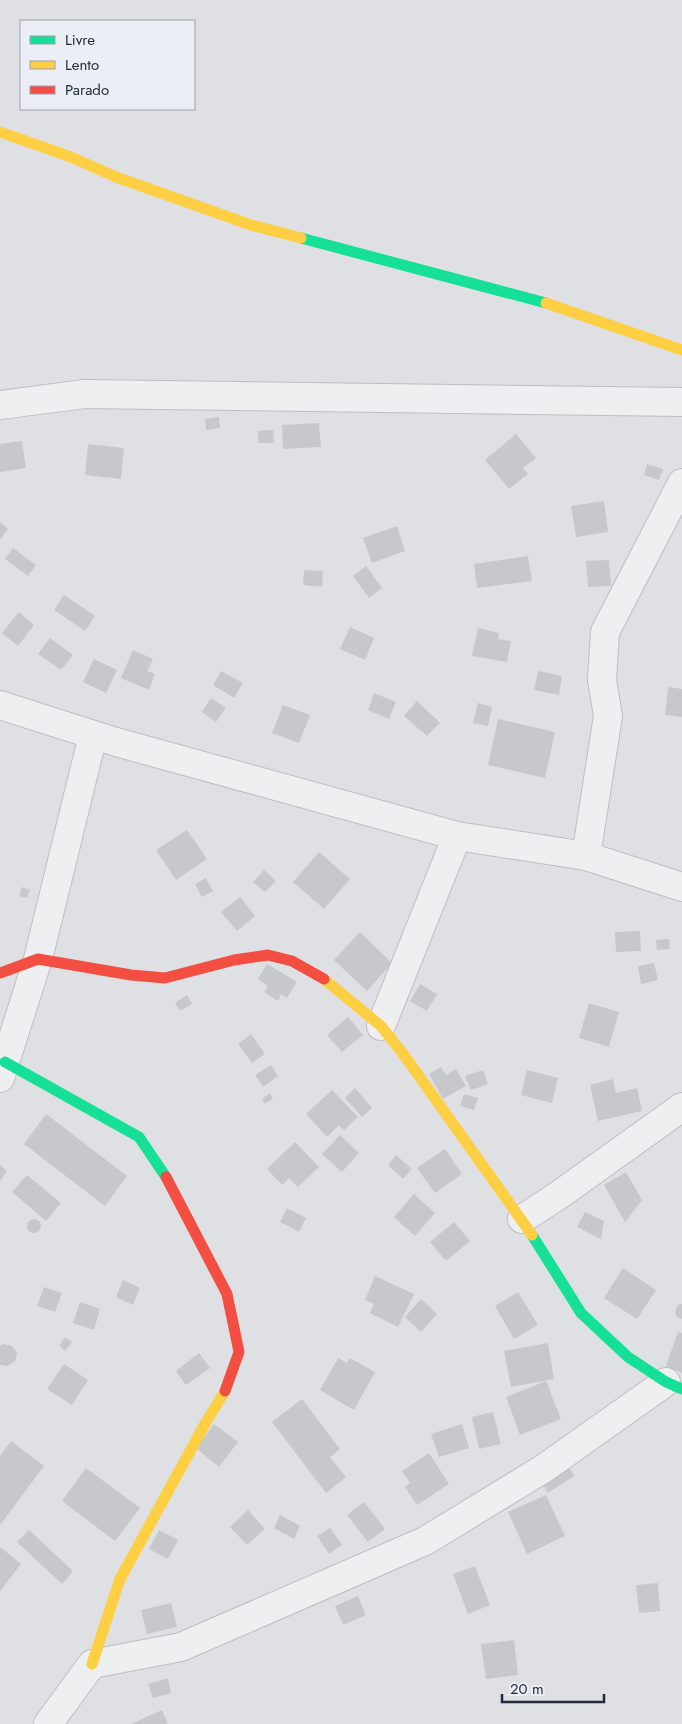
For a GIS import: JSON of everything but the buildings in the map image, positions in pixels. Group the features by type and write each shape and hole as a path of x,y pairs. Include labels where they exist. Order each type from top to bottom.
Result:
{"street":[{"path":"0,132 71,157 116,177 251,225 536,300 682,350"},
{"path":"0,404 84,394 682,402"},
{"path":"586,856 608,716 602,680 604,632 682,483"},
{"path":"0,705 93,735 457,836 586,856 682,886"},
{"path":"48,1724 92,1664 120,1579 206,1422 228,1387 239,1352 227,1294 166,1177 139,1137 3,1070 38,959 93,735"},
{"path":"381,1026 457,836"},
{"path":"0,973 38,959 131,975 165,978 234,960 268,955 292,961 320,975 381,1026 522,1219 581,1313 628,1357 674,1386 425,1541 181,1647 92,1664"},
{"path":"522,1219 559,1195 682,1107"}],"traffic: fast":[{"path":"301,238 546,303"},
{"path":"5,1062 139,1137 166,1177"},
{"path":"532,1235 581,1313 628,1357 666,1382 682,1389"}],"traffic: slow":[{"path":"0,132 71,157 116,177 251,225 301,238"},
{"path":"546,303 682,350"},
{"path":"324,979 381,1026 404,1055 532,1235"},
{"path":"92,1664 120,1579 225,1391"}],"traffic: jam":[{"path":"0,973 38,959 131,975 165,978 234,960 268,955 292,961 324,979"},
{"path":"166,1177 227,1294 239,1352 225,1391"}]}
